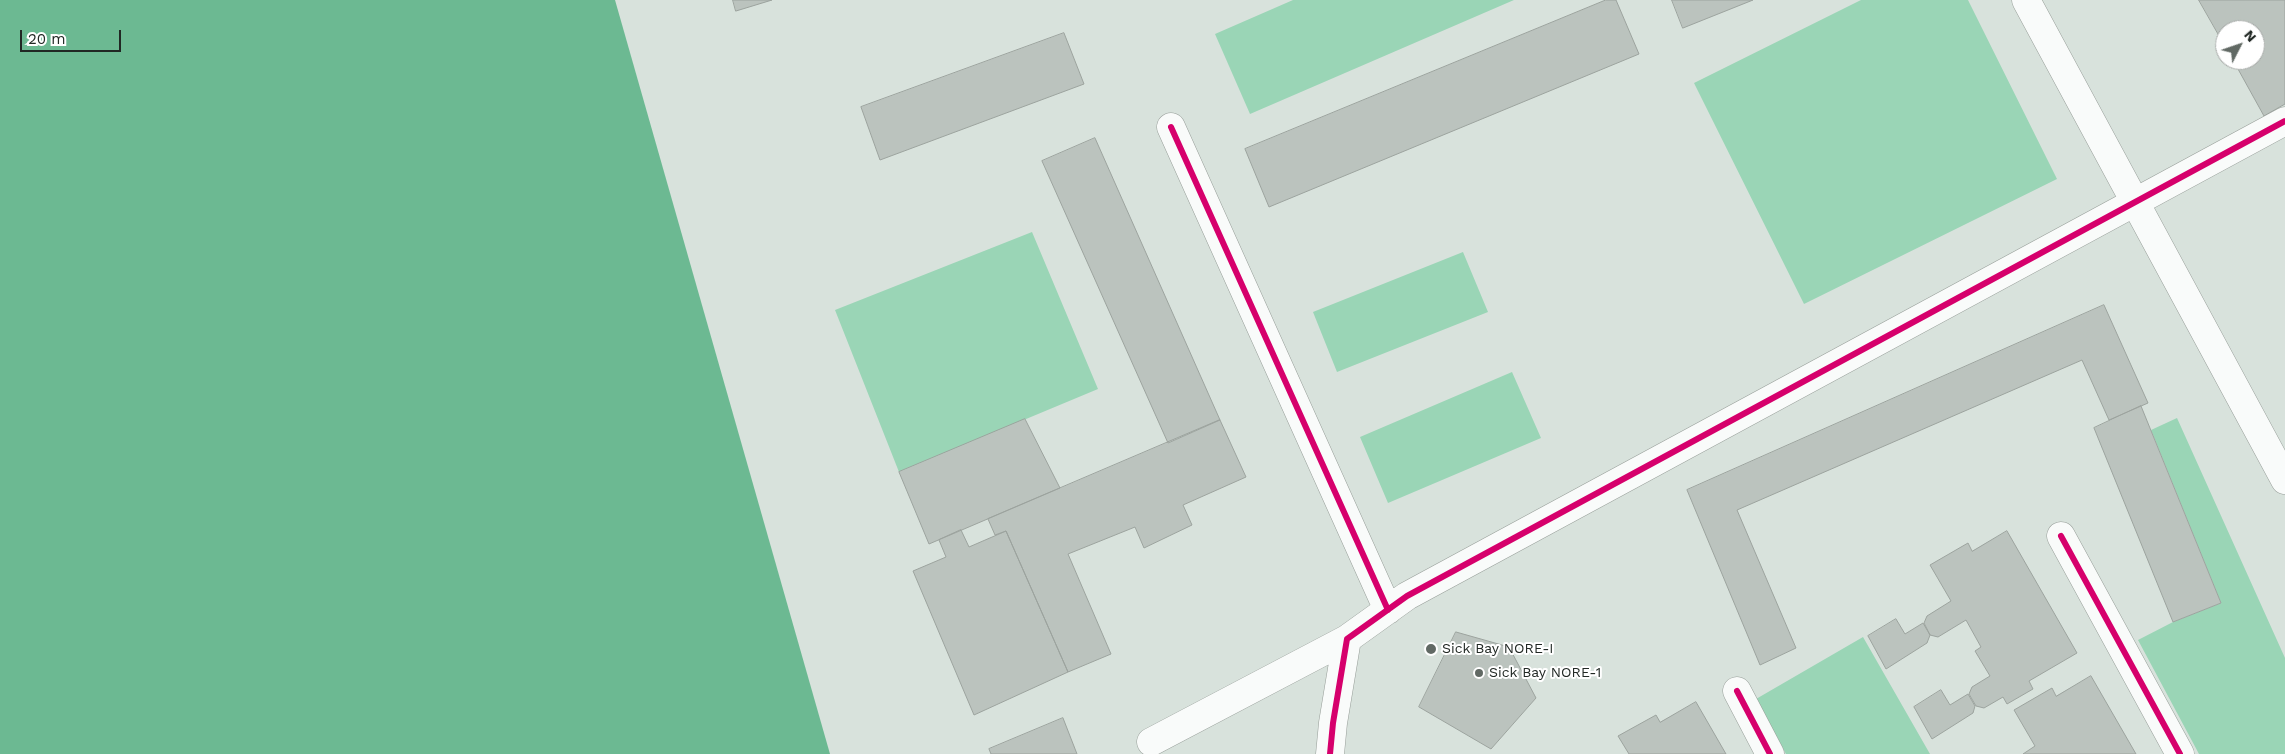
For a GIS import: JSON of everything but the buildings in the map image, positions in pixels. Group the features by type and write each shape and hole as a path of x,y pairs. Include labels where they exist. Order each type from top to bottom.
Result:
{"street":[{"path":"2026,0 2285,480"},
{"path":"1151,742 1347,639 1425,587 2134,201 2285,121"},
{"path":"1171,127 1388,610"},
{"path":"2061,536 2180,754"},
{"path":"1330,754 1333,723 1347,639"},
{"path":"1737,692 1770,754"}],"shaded area":[{"path":"0,0 615,0 830,754 0,754"},
{"path":"1293,0 1514,0 1250,114 1215,34"},
{"path":"1861,0 1968,0 2057,179 1804,304 1694,83"},
{"path":"1032,232 1098,389 899,472 835,310"},
{"path":"1463,252 1488,312 1337,372 1313,312"},
{"path":"1512,372 1541,438 1388,503 1360,437"},
{"path":"2177,418 2285,658 2285,754 2199,754 2138,640 2173,622 2221,603 2151,430"},
{"path":"1863,637 1930,754 1786,754 1756,699"}],"cycle path":[{"path":"1330,754 1333,723 1347,639 1407,596 2285,121"},
{"path":"1171,127 1388,610"},
{"path":"2061,536 2180,754"},
{"path":"1737,691 1770,754"}],"place":[{"name":"Sick Bay NORE-I","path":"1431,649"},
{"name":"Sick Bay NORE-1","path":"1479,673"}]}
